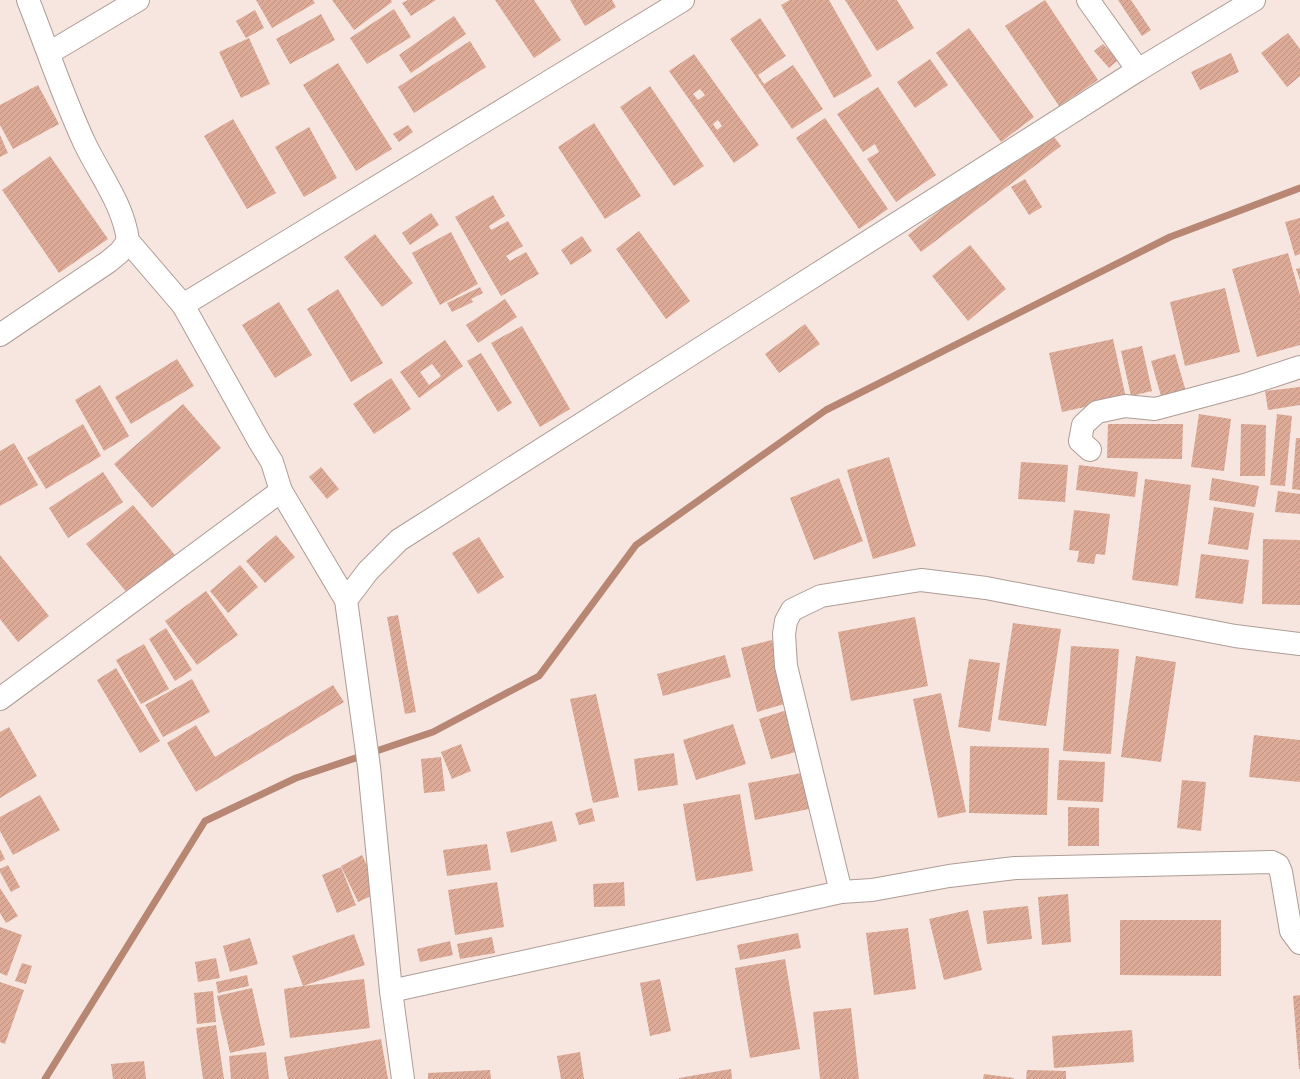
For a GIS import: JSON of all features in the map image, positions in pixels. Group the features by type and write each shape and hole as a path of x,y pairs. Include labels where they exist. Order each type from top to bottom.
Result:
{"street":[{"path":"28,0 85,144 120,211 128,241 183,305 272,462 281,491 346,600 369,767 391,991 403,1079"},
{"path":"49,54 138,0"},
{"path":"183,305 683,0"},
{"path":"1088,0 1138,70"},
{"path":"346,600 368,571 399,540 1138,70 1254,0"},
{"path":"0,335 108,262 120,252 128,241"},
{"path":"1090,450 1080,441 1083,424 1097,412 1126,406 1155,409 1248,384 1300,367"},
{"path":"0,699 281,491"},
{"path":"841,892 786,666 784,634 786,621 792,610 803,604 821,596 921,580 986,588 1235,636 1300,644"},
{"path":"391,991 841,892 872,890 949,876 1015,868 1272,862 1278,865 1281,872 1292,931 1300,943"}],"building":[{"path":"256,0 313,0 315,3 272,28"},
{"path":"332,0 391,0 392,2 354,30"},
{"path":"408,0 436,0 411,16 402,3"},
{"path":"495,0 534,0 561,40 534,58"},
{"path":"570,0 612,0 616,7 585,26"},
{"path":"790,0 829,0 872,76 834,98 781,5"},
{"path":"845,0 897,0 914,28 877,51"},
{"path":"1045,0 1098,80 1059,106 1005,26"},
{"path":"1118,0 1131,0 1151,30 1142,36"},
{"path":"394,9 411,37 367,64 350,38"},
{"path":"255,10 264,28 246,38 236,21"},
{"path":"321,14 335,40 290,64 276,39"},
{"path":"454,16 466,34 411,73 399,55"},
{"path":"760,18 786,56 758,75 764,84 793,65 823,109 792,129 730,39"},
{"path":"969,28 1034,117 1001,142 936,53"},
{"path":"1288,33 1300,49 1300,76 1287,87 1261,53"},
{"path":"249,38 270,84 241,98 219,52"},
{"path":"470,41 486,67 414,113 398,87"},
{"path":"1103,44 1118,60 1109,68 1094,51"},
{"path":"1231,53 1239,72 1200,90 1191,72"},
{"path":"694,54 759,145 734,163 669,71","holes":["700,89 705,95 698,100 693,94","718,120 722,126 717,130 713,124"]},
{"path":"930,59 948,85 915,108 897,82"},
{"path":"338,63 392,149 356,171 303,85"},
{"path":"38,85 59,124 13,149 0,125 0,105"},
{"path":"650,86 704,166 674,186 620,107"},
{"path":"878,87 936,175 896,202 867,159 879,152 875,144 863,152 837,114"},
{"path":"825,118 888,209 859,229 796,138"},
{"path":"233,119 276,193 247,209 204,136"},
{"path":"594,123 641,196 605,219 558,147"},
{"path":"408,125 413,132 399,142 393,134"},
{"path":"309,127 337,178 304,197 275,147"},
{"path":"1047,128 1061,146 921,252 908,235"},
{"path":"0,135 8,153 0,157"},
{"path":"50,156 108,239 59,273 2,190"},
{"path":"1025,179 1042,207 1029,215 1011,187"},
{"path":"493,195 505,216 489,226 491,230 508,221 523,246 506,256 510,261 526,252 539,274 501,296 455,217"},
{"path":"431,213 439,225 410,245 402,233"},
{"path":"1300,218 1300,254 1295,256 1285,222"},
{"path":"639,231 690,301 666,319 616,249"},
{"path":"451,232 478,284 440,305 412,253"},
{"path":"375,234 413,283 382,307 344,257"},
{"path":"582,236 592,251 571,265 561,250"},
{"path":"970,245 1006,289 968,321 932,276"},
{"path":"1288,253 1300,295 1300,345 1257,357 1232,269"},
{"path":"1300,268 1300,280 1296,269"},
{"path":"480,287 483,293 471,299 473,302 452,312 447,303"},
{"path":"1225,288 1240,352 1185,366 1170,302"},
{"path":"338,289 383,363 351,382 307,309"},
{"path":"505,299 517,317 478,343 466,325"},
{"path":"279,302 312,355 275,378 242,325"},
{"path":"805,324 820,344 779,373 765,354"},
{"path":"522,326 570,409 540,427 491,343"},
{"path":"1113,339 1126,398 1062,412 1049,353"},
{"path":"445,340 463,366 419,398 400,372","holes":["432,364 441,376 429,385 420,372"]},
{"path":"1142,346 1152,391 1131,396 1121,351"},
{"path":"481,353 512,403 498,412 467,361"},
{"path":"1175,354 1187,395 1163,403 1151,361"},
{"path":"177,359 194,386 131,424 115,397"},
{"path":"391,378 411,409 374,434 353,404"},
{"path":"100,385 129,436 104,451 75,400"},
{"path":"1300,387 1300,405 1268,410 1265,391"},
{"path":"183,404 221,448 152,508 114,464"},
{"path":"1199,414 1231,419 1224,471 1191,467"},
{"path":"1277,414 1292,416 1285,486 1270,485"},
{"path":"83,424 101,456 46,489 27,458"},
{"path":"1108,424 1183,424 1182,459 1107,458"},
{"path":"1241,424 1266,425 1265,476 1240,476"},
{"path":"1296,438 1300,438 1300,490 1292,489"},
{"path":"14,443 38,485 0,506 0,451"},
{"path":"889,457 916,546 873,559 847,470"},
{"path":"1021,462 1068,465 1065,502 1018,499"},
{"path":"1079,465 1138,472 1135,497 1076,490"},
{"path":"321,467 339,489 327,499 309,477"},
{"path":"103,472 123,502 68,538 49,508"},
{"path":"839,478 863,541 814,560 790,498"},
{"path":"1212,478 1259,486 1255,507 1209,500"},
{"path":"1145,479 1191,485 1178,586 1132,580"},
{"path":"1278,491 1300,494 1300,514 1275,512"},
{"path":"133,505 175,555 129,595 86,544"},
{"path":"1214,507 1254,513 1248,550 1208,544"},
{"path":"1074,510 1110,514 1105,555 1096,554 1094,564 1077,562 1079,551 1069,550"},
{"path":"276,535 295,557 265,583 246,561"},
{"path":"479,537 504,577 478,594 452,553"},
{"path":"1263,539 1300,540 1300,605 1262,604"},
{"path":"1201,554 1249,560 1243,604 1195,598"},
{"path":"0,555 49,616 18,642 0,619"},
{"path":"240,565 258,587 228,613 210,591"},
{"path":"206,591 238,635 197,665 165,621"},
{"path":"398,615 416,712 405,714 387,617"},
{"path":"915,617 928,686 851,701 838,632"},
{"path":"1013,623 1061,629 1046,726 998,720"},
{"path":"166,628 192,670 175,681 149,639"},
{"path":"772,640 788,703 757,712 741,648"},
{"path":"144,644 169,689 141,704 116,660"},
{"path":"1071,646 1119,649 1111,754 1063,751"},
{"path":"725,655 731,677 663,696 657,674"},
{"path":"1136,656 1176,662 1161,762 1121,757"},
{"path":"969,659 1000,663 990,732 958,727"},
{"path":"116,668 160,741 140,753 97,680"},
{"path":"192,679 210,712 163,737 145,705"},
{"path":"333,685 344,702 196,792 167,743 196,725 215,757"},
{"path":"941,693 966,812 938,818 913,699"},
{"path":"596,694 619,797 593,803 570,699"},
{"path":"787,710 799,751 771,759 759,719"},
{"path":"733,724 746,764 696,780 683,740"},
{"path":"9,727 37,776 0,798 0,732"},
{"path":"1254,735 1300,740 1300,782 1249,777"},
{"path":"461,744 471,771 452,779 441,752"},
{"path":"970,746 1049,748 1047,815 969,813"},
{"path":"674,753 678,785 638,791 634,759"},
{"path":"441,757 445,791 424,793 421,759"},
{"path":"1059,760 1105,762 1103,802 1057,800"},
{"path":"807,772 814,808 755,820 748,783"},
{"path":"1182,780 1206,782 1201,831 1177,828"},
{"path":"740,794 753,871 696,881 683,804"},
{"path":"40,795 60,830 13,855 0,831 0,817"},
{"path":"1068,807 1099,808 1099,846 1068,846"},
{"path":"592,808 595,821 579,825 575,813"},
{"path":"552,821 557,841 511,853 506,832"},
{"path":"487,844 491,870 447,876 443,850"},
{"path":"0,849 5,859 0,862"},
{"path":"362,855 380,892 358,902 341,866"},
{"path":"8,865 20,887 11,892 0,872 0,869"},
{"path":"341,867 356,905 337,913 322,875"},
{"path":"497,882 504,927 455,935 448,890"},
{"path":"624,882 625,906 594,907 593,884"},
{"path":"0,888 18,916 6,923 0,913"},
{"path":"1068,894 1071,942 1042,945 1038,897"},
{"path":"1028,906 1032,939 987,944 983,911"},
{"path":"968,910 982,970 944,980 929,919"},
{"path":"1120,920 1221,920 1221,976 1120,975"},
{"path":"0,927 22,935 7,976 0,973"},
{"path":"908,928 916,989 874,995 866,933"},
{"path":"798,933 801,948 740,960 737,945"},
{"path":"354,934 365,965 303,986 292,956"},
{"path":"492,937 495,953 460,959 457,944"},
{"path":"250,938 258,964 230,972 223,946"},
{"path":"450,941 453,955 420,962 417,949"},
{"path":"216,958 220,978 198,982 195,962"},
{"path":"785,959 800,1049 750,1058 735,968"},
{"path":"22,963 32,966 26,984 15,981"},
{"path":"247,975 249,986 218,993 216,982"},
{"path":"364,979 370,1028 290,1038 284,989"},
{"path":"660,979 671,1031 650,1036 640,983"},
{"path":"0,982 24,990 5,1044 0,1042"},
{"path":"252,988 265,1045 230,1053 217,996"},
{"path":"213,991 216,1022 197,1024 194,993"},
{"path":"1300,995 1300,1069 1299,1069 1293,996"},
{"path":"851,1008 859,1079 820,1079 813,1012"},
{"path":"216,1025 224,1079 203,1079 196,1028"},
{"path":"1132,1030 1134,1062 1054,1068 1052,1036"},
{"path":"381,1039 388,1079 288,1079 284,1057"},
{"path":"266,1052 269,1079 231,1079 229,1056"},
{"path":"580,1052 584,1079 561,1079 557,1056"},
{"path":"144,1061 146,1079 113,1079 111,1064"},
{"path":"731,1069 732,1079 679,1079 679,1078"},
{"path":"490,1070 491,1079 428,1079 428,1073"},
{"path":"1027,1070 1066,1071 1066,1079 1026,1079"},
{"path":"984,1074 1014,1078 1014,1079 983,1079"}],"waterway":[{"path":"45,1079 205,821 296,778 433,732 539,676 636,545 826,410 1170,237 1300,188"}]}
